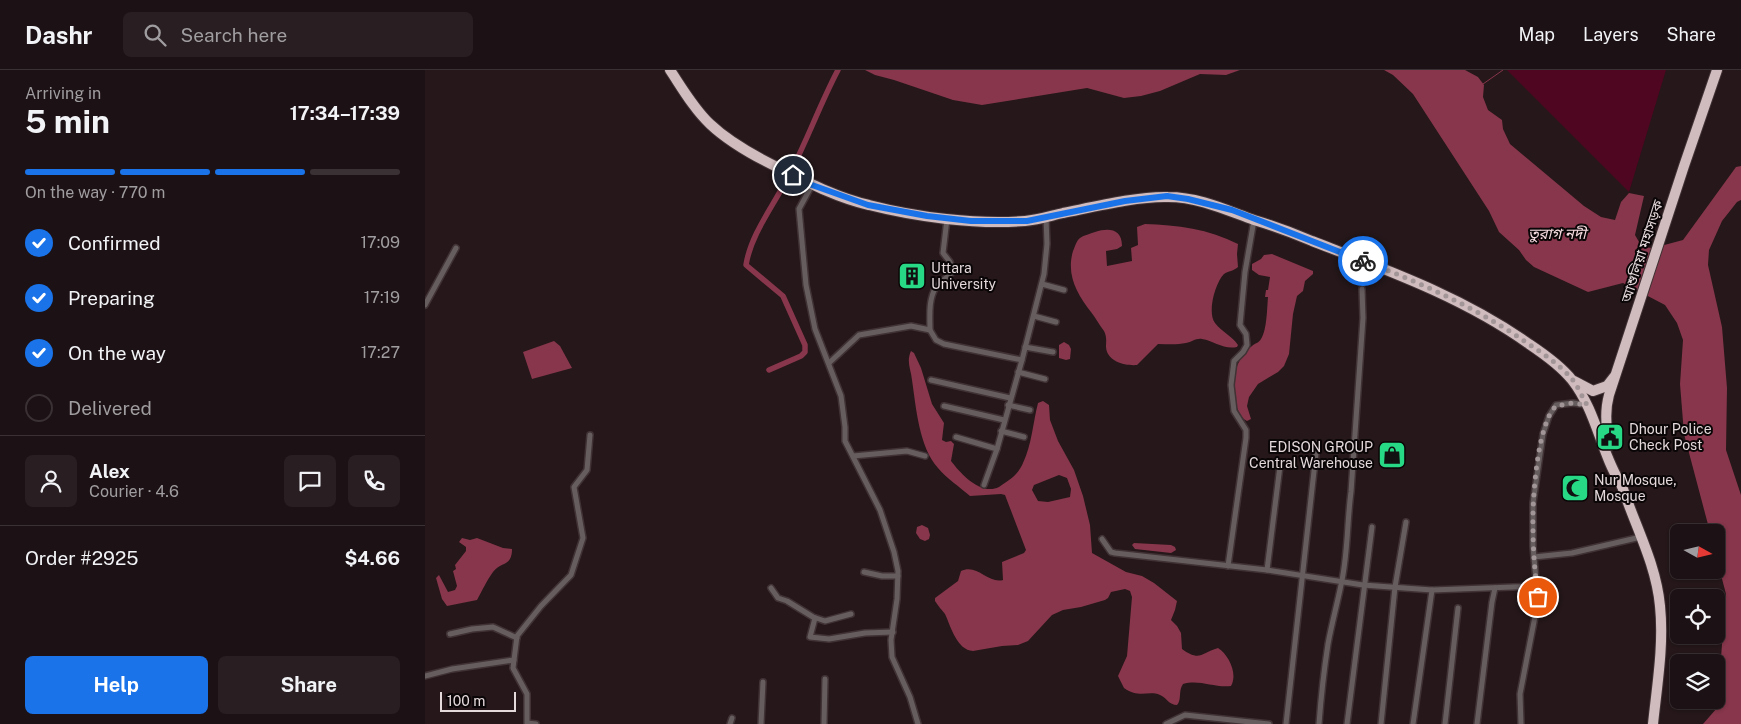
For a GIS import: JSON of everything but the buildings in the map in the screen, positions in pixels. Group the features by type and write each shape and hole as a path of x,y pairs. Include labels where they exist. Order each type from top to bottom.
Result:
{"highway":[{"path":"670,70 710,124 746,150 809,183 868,205 947,219 997,222 1027,221 1125,201 1167,196 1212,204 1267,223 1434,289 1514,333 1544,354 1580,385 1593,391 1607,386 1617,373"},
{"name":"আশুলিয়া মহাসড়ক","path":"1622,486 1609,443 1606,408 1659,240 1717,70"},
{"path":"1572,379 1598,428 1615,476 1622,486 1651,563 1660,606 1661,639 1653,724"}],"street":[{"path":"809,183 799,208 805,285 815,328 844,407 845,441 883,518 894,552 898,576 892,656 910,697 918,724"},
{"path":"984,485 997,449 1042,284 1047,244 1046,218"},
{"path":"947,219 943,253 950,262 953,271 948,278 936,286 931,298 930,330 936,340 944,344 1022,360"},
{"path":"1228,566 1246,438 1246,430 1234,411 1231,385 1235,360 1247,345 1246,334 1240,325 1245,272 1254,220"},
{"path":"425,305 457,248"},
{"path":"1042,284 1065,290"},
{"path":"1319,724 1323,679 1348,543 1348,513 1363,318 1362,289"},
{"path":"1033,316 1056,322"},
{"path":"829,363 859,335 911,326 930,330"},
{"path":"1025,347 1053,352"},
{"path":"1018,372 1045,379"},
{"path":"931,380 1010,398"},
{"path":"1521,724 1520,694 1538,601 1534,557 1533,503 1539,453 1549,416 1556,406 1573,403 1587,405"},
{"path":"1009,405 1030,410"},
{"path":"944,406 1004,420"},
{"path":"1001,431 1024,437"},
{"path":"536,724 527,723 527,694 513,668 517,638 541,606 571,575 583,538 574,487 587,470 590,435"},
{"path":"956,437 997,449"},
{"path":"1286,724 1304,546 1317,444"},
{"path":"853,456 907,451 925,456"},
{"path":"1267,570 1280,466"},
{"path":"1381,724 1395,586 1406,522"},
{"path":"1347,724 1363,585 1372,527"},
{"path":"1534,557 1572,552 1642,537"},
{"path":"1102,539 1111,552 1115,553 1267,570 1363,585 1432,590 1537,586"},
{"path":"863,572 882,576 898,576"},
{"path":"771,588 778,598 787,600 815,618 825,621 851,614"},
{"path":"1477,724 1495,588"},
{"path":"1413,724 1432,590"},
{"path":"1445,724 1458,608"},
{"path":"815,618 810,637 829,639 865,633 893,632"},
{"path":"450,634 493,627 517,638"},
{"path":"425,676 471,666 514,660"},
{"path":"824,724 825,679"},
{"path":"761,724 763,682"},
{"path":"1166,724 1185,715 1269,724"}],"shaded area":[{"path":"1507,70 1666,70 1629,192"}],"water":[{"path":"865,70 1240,70 1226,75 1200,74 1160,91 1141,96 1124,98 1087,88 982,105 953,100 875,75"},
{"name":"তুরাগ নদী","path":"1384,70 1465,70 1478,77 1484,85 1483,97 1488,110 1502,120 1503,129 1510,144 1584,206 1601,217 1615,220 1621,202 1629,193 1644,196 1635,235 1642,247 1653,248 1683,240 1736,167 1741,166 1741,200 1737,202 1722,221 1709,250 1708,265 1722,327 1727,388 1726,450 1741,495 1741,724 1703,724 1716,709 1725,709 1725,654 1721,654 1722,644 1725,644 1726,594 1722,579 1725,579 1725,524 1708,524 1684,434 1680,384 1683,340 1677,323 1665,305 1623,283 1588,292 1534,267 1499,232 1489,211 1413,94 1393,75"},
{"path":"1145,224 1169,225 1204,231 1238,244 1238,267 1224,274 1221,278 1215,291 1212,305 1215,323 1236,342 1237,347 1232,348 1200,339 1183,344 1158,344 1137,365 1123,364 1113,360 1107,352 1104,331 1081,298 1074,284 1071,268 1073,251 1077,241 1082,237 1109,230 1120,236 1122,246 1106,251 1107,266 1132,261 1131,248 1138,245 1137,227"},
{"path":"1272,254 1313,271 1313,274 1305,281 1303,291 1297,296 1293,314 1289,354 1284,366 1278,372 1258,384 1249,397 1247,406 1251,419 1247,421 1238,411 1236,403 1234,386 1236,370 1240,359 1248,349 1260,340 1266,325 1268,297 1265,297 1270,277 1259,275 1252,270 1252,264 1264,255"},
{"path":"554,341 560,346 572,368 532,379 523,352"},
{"path":"1064,342 1071,349 1070,359 1066,360 1059,358 1059,345"},
{"path":"911,351 914,353 921,368 932,404 944,423 942,440 946,442 951,441 954,444 951,461 972,482 985,489 999,487 1017,473 1028,448 1038,403 1043,401 1049,405 1050,420 1058,441 1074,470 1083,496 1090,525 1092,553 1126,572 1142,576 1177,601 1171,620 1181,633 1182,649 1197,656 1218,648 1222,651 1229,660 1233,671 1231,686 1195,682 1183,684 1177,705 1172,704 1160,695 1152,693 1139,694 1124,688 1118,676 1127,656 1132,597 1130,591 1125,589 1111,592 1105,600 1063,610 1052,615 1028,641 1018,645 973,651 963,647 955,637 945,614 935,601 935,598 958,581 961,571 967,569 977,571 992,579 1003,580 1002,562 1024,553 1026,550 1005,495 970,496 945,476 926,449 919,426 909,366","holes":["1059,475 1067,478 1071,489 1070,497 1048,502 1038,501 1032,490 1034,485"]},
{"path":"922,525 928,528 930,535 929,539 925,541 920,539 916,533 917,527"},
{"path":"462,538 470,540 477,538 503,548 512,549 512,555 508,561 493,572 477,600 447,606 442,599 436,578 439,575 448,592 455,590 457,586 453,571 456,569 455,565 466,551 466,547 459,542"},
{"path":"1134,543 1171,545 1176,550 1171,553 1135,549 1132,545"}],"waterway":[{"path":"769,370 801,356 805,352 805,345 783,296 746,265 758,230 796,162 838,70"},
{"path":"1483,84 1503,70"}],"way so far":[{"path":"1363,261 1434,289 1514,333 1544,354 1572,379 1587,405 1565,403 1556,406 1549,416 1543,434 1533,503 1534,557 1538,597"}],"place":[{"name":"Uttara University","path":"912,276"},
{"name":"Dhour Police Check Post","path":"1610,437"},
{"name":"EDISON GROUP Central Warehouse","path":"1392,455"},
{"name":"Nur Mosque, Mosque","path":"1575,488"}],"route":[{"path":"793,175 812,185 868,205 927,216 971,221 1027,221 1125,201 1167,196 1188,199 1232,210 1363,261"}]}
